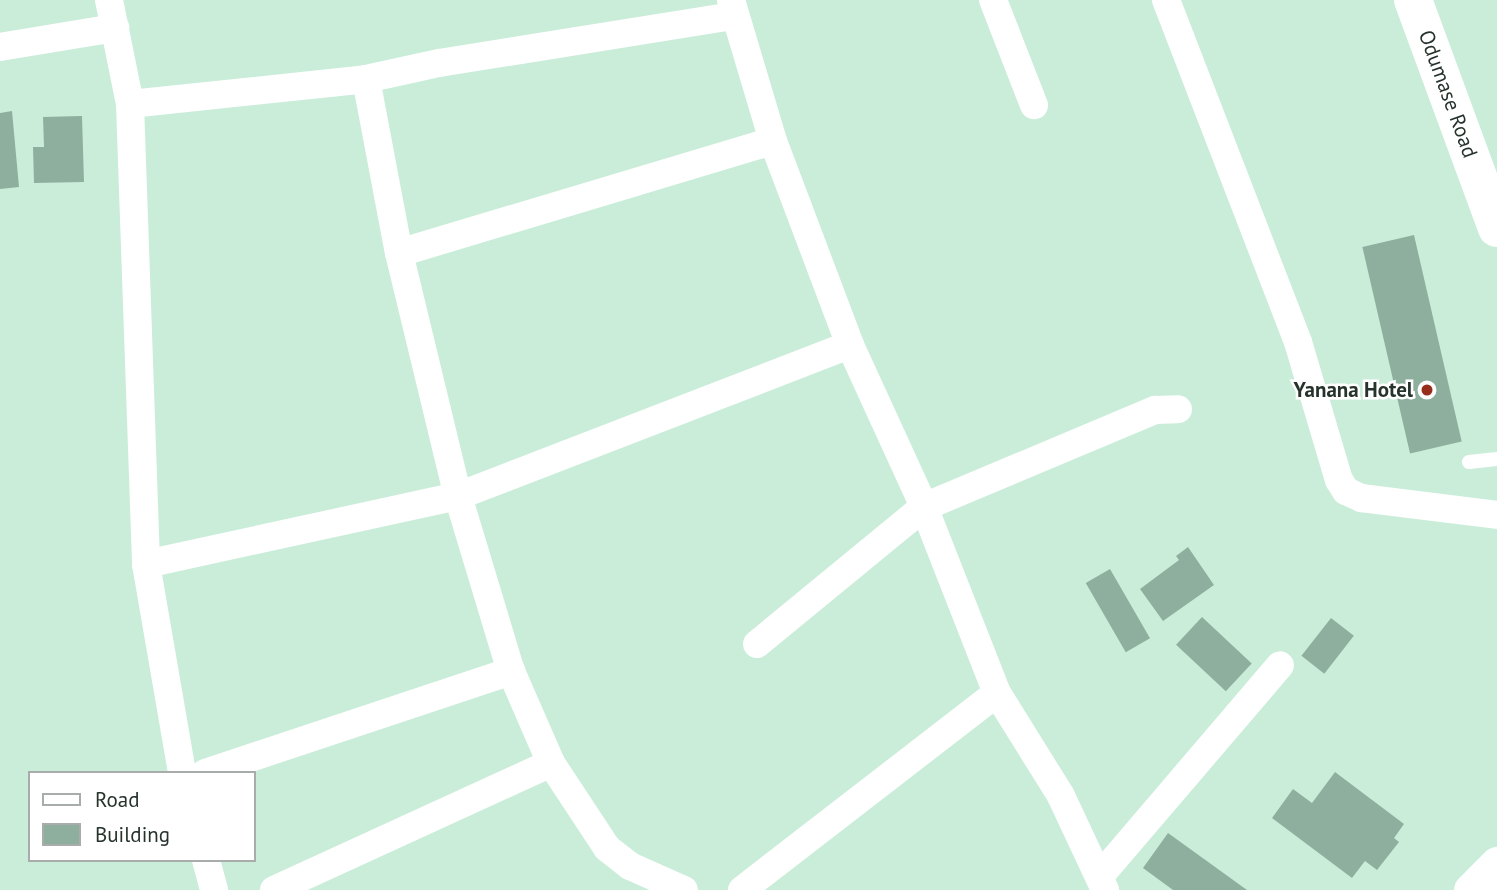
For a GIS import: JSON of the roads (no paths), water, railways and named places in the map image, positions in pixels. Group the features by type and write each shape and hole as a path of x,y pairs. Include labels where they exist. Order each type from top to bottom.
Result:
{"main road":[{"name":"Odumase Road","path":"1413,0 1497,228"}],"street":[{"path":"109,0 130,104 146,564 182,771"},
{"path":"993,0 1034,105"},
{"path":"1166,0 1298,342 1339,480 1346,491 1361,498 1497,515"},
{"path":"130,104 366,79 732,8 773,141 850,345 924,507 997,693 1061,796 1102,883 1280,665"},
{"path":"0,47 115,28"},
{"path":"366,79 399,253 458,496 511,671 551,763 607,848 630,866 684,890"},
{"path":"399,253 773,141"},
{"path":"146,564 458,496 850,345"},
{"path":"757,643 924,507 1155,410 1178,408"},
{"path":"211,771 511,671"},
{"path":"742,890 997,693"},
{"path":"274,890 551,763"},
{"path":"207,862 214,890"},
{"path":"1471,890 1497,864"}],"lane":[{"path":"1469,462 1497,459"}],"place":[{"name":"Yanana Hotel","path":"1427,390"}]}
